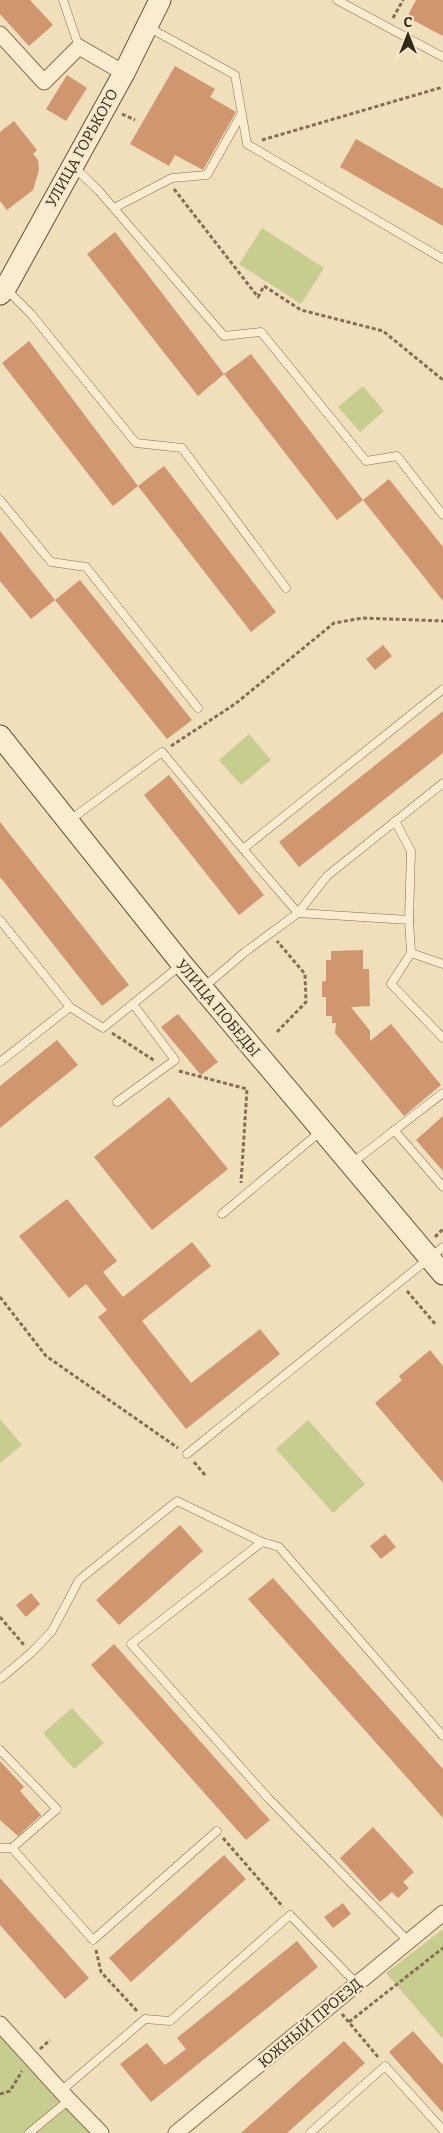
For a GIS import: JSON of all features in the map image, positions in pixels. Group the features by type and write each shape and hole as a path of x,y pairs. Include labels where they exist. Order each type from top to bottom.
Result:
{"street":[{"name":"УЛИЦА ГОРЬКОГО","path":"3,292 124,73 160,0"},
{"path":"0,34 44,82 78,47 124,73"},
{"name":"УЛИЦА ПОБЕДЫ","path":"0,736 182,964 322,1131 350,1164 437,1255"},
{"name":"ЮЖНЫЙ ПРОЕЗД","path":"176,2133 443,1913"},
{"path":"0,2024 101,2133"}],"lane":[{"path":"64,0 78,47"},
{"path":"336,0 443,57"},
{"path":"146,26 235,75 247,144 443,259"},
{"path":"114,208 172,178 206,175 241,115"},
{"path":"72,165 114,208 224,336 261,332 366,461 397,456 443,515"},
{"path":"3,292 31,314 136,443 182,448 286,588"},
{"path":"0,500 51,562 86,567 198,708"},
{"path":"243,849 443,690"},
{"path":"68,822 162,752 298,912 409,920"},
{"path":"202,988 298,912 327,876 443,783"},
{"path":"395,822 411,851 409,920 411,953 392,984 443,1038"},
{"path":"0,920 70,1007 103,1028 182,964"},
{"path":"411,953 443,964"},
{"path":"117,1102 175,1060 133,1004"},
{"path":"0,1062 70,1007"},
{"path":"350,1164 443,1092"},
{"path":"394,1130 443,1187"},
{"path":"222,1214 322,1131"},
{"path":"187,1454 437,1255"},
{"path":"0,1679 31,1653 52,1631 79,1580 177,1501 262,1542 280,1547 443,1736"},
{"path":"262,1542 131,1644 268,1799 409,1942"},
{"path":"0,1750 57,1809 12,1848 0,1848"},
{"path":"12,1848 93,1940 217,1831"},
{"path":"29,2133 145,2020 170,2021 290,1915 357,1984"},
{"path":"310,2133 385,2066 443,2130"}],"path":[{"path":"388,27 403,0"},
{"path":"247,144 443,87"},
{"path":"167,181 258,296 264,286 301,310 383,331 443,380"},
{"path":"162,752 235,704 334,623 363,618 443,621"},
{"path":"271,933 305,974 306,1002 277,1032"},
{"path":"103,1028 164,1067 246,1089 240,1199"},
{"path":"437,1255 443,1229"},
{"path":"405,1288 436,1325"},
{"path":"0,1297 46,1356 187,1454 205,1475"},
{"path":"0,1617 31,1653"},
{"path":"217,1831 290,1915"},
{"path":"93,1940 101,1972 145,2020"},
{"path":"349,2022 443,1948"},
{"path":"334,2004 385,2066"}],"green space":[{"path":"262,228 324,268 301,304 239,264"},
{"path":"363,386 384,411 360,432 338,407"},
{"path":"249,734 271,760 241,785 219,760"},
{"path":"0,1419 22,1445 0,1463"},
{"path":"308,1420 365,1484 333,1513 276,1449"},
{"path":"72,1708 104,1743 74,1769 43,1733"},
{"path":"443,1929 443,2039 386,1973"},
{"path":"0,2033 90,2133 0,2133"}],"building":[{"path":"0,0 30,0 53,25 29,46 0,14"},
{"path":"416,0 443,0 443,36 407,17"},
{"path":"175,66 215,89 210,97 236,112 203,170 175,155 169,166 130,144"},
{"path":"67,75 87,88 66,121 46,109"},
{"path":"14,121 37,150 33,154 38,160 39,170 33,190 7,210 0,201 0,132"},
{"path":"356,139 443,189 443,226 340,167"},
{"path":"115,232 224,374 198,396 87,254"},
{"path":"29,341 138,486 113,506 2,363"},
{"path":"251,354 363,500 337,520 224,374"},
{"path":"164,466 276,612 251,632 138,486"},
{"path":"389,479 443,547 443,601 363,500"},
{"path":"0,531 55,600 31,619 0,581"},
{"path":"80,580 192,720 167,739 55,600"},
{"path":"383,645 392,656 375,670 366,659"},
{"path":"443,711 443,753 299,867 279,842"},
{"path":"169,775 264,895 239,915 144,795"},
{"path":"0,822 129,985 102,1006 0,877"},
{"path":"363,950 363,969 369,969 370,1006 351,1007 370,1031 370,1041 391,1024 441,1085 404,1116 335,1033 336,1023 332,1023 332,1016 326,1016 326,997 322,997 322,982 326,981 326,960 331,960 331,951"},
{"path":"178,1014 218,1062 201,1075 161,1027"},
{"path":"57,1040 78,1065 0,1128 0,1086"},
{"path":"169,1097 228,1169 152,1230 94,1157"},
{"path":"443,1116 443,1171 416,1140"},
{"path":"67,1199 117,1261 103,1272 123,1297 192,1242 211,1266 142,1321 191,1383 260,1329 280,1354 186,1429 98,1317 107,1310 86,1284 69,1298 19,1236"},
{"path":"430,1350 443,1366 443,1483 375,1403 402,1380 399,1376"},
{"path":"180,1525 203,1551 119,1625 96,1600"},
{"path":"385,1534 396,1547 381,1559 370,1546"},
{"path":"273,1578 443,1769 443,1818 248,1599"},
{"path":"31,1593 40,1604 26,1617 16,1605"},
{"path":"114,1644 270,1820 246,1840 91,1665"},
{"path":"0,1761 24,1787 20,1791 41,1815 18,1836 0,1820"},
{"path":"373,1827 414,1872 403,1882 409,1888 398,1898 392,1892 380,1902 340,1858"},
{"path":"224,1855 246,1879 131,1982 109,1958"},
{"path":"0,1878 89,1978 65,1999 0,1925"},
{"path":"343,1903 351,1914 333,1928 324,1917"},
{"path":"297,1941 318,1967 151,2102 120,2064 147,2043 165,2065 186,2049 177,2038"},
{"path":"413,2031 443,2065 443,2113 389,2052"},
{"path":"344,2041 365,2063 287,2133 241,2133"}]}
